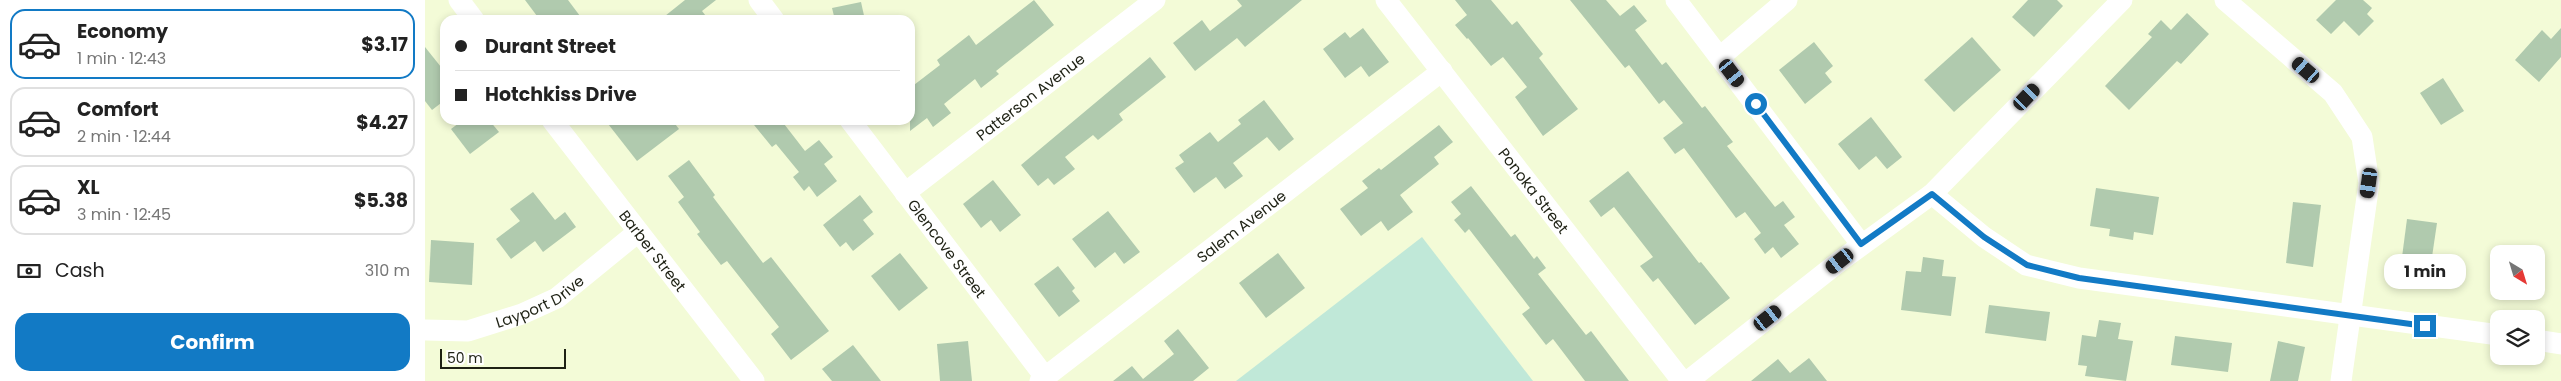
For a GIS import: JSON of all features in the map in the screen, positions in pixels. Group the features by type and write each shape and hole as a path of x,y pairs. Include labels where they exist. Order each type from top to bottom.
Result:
{"street":[{"path":"459,0 470,15"},
{"name":"Patterson Avenue","path":"905,193 1155,0"},
{"name":"Ponoka Street","path":"1386,0 1593,270 1682,381"},
{"path":"1676,0 1861,244"},
{"path":"1721,57 1787,0"},
{"path":"1688,381 1861,244 1932,194 2122,0"},
{"path":"2225,0 2333,93 2362,137 2369,183 2341,381"},
{"name":"Salem Avenue","path":"1043,379 1442,71"},
{"name":"Barber Street","path":"556,125 754,381"},
{"name":"Glencove Street","path":"853,125 1043,379"},
{"path":"1932,194 1984,237 2027,265 2079,278 2490,334"},
{"name":"Layport Drive","path":"425,330 468,331 522,314 557,298 638,232"},
{"path":"2545,341 2561,344"}],"shaded area":[{"path":"1422,237 1533,381 1236,381"}],"building":[{"path":"525,0 568,0 579,15 536,15"},
{"path":"685,0 716,0 702,11 705,15 666,15"},
{"path":"1034,0 1054,25 996,71 999,74 981,88 975,79 944,104 951,113 933,127 927,118 910,131 910,125 915,125 915,84 940,65 937,60 969,35 976,45"},
{"path":"1237,0 1302,0 1245,47 1237,38 1195,71 1173,43 1202,20 1210,31 1242,6"},
{"path":"1455,0 1491,0 1512,25 1517,21 1543,54 1539,58 1578,109 1543,136 1515,97 1527,87 1503,57 1491,66 1455,25 1467,15"},
{"path":"1570,0 1606,0 1620,16 1634,5 1647,21 1635,30 1662,65 1666,62 1702,108 1705,106 1733,142 1727,146 1775,207 1783,201 1795,217 1784,225 1799,244 1781,258 1773,247 1765,254 1754,239 1761,233 1745,212 1736,218 1684,148 1675,154 1663,138 1683,123 1664,100 1659,104 1629,65 1625,68"},
{"path":"2028,0 2057,0 2063,6 2034,37 2012,17"},
{"path":"2336,0 2363,0 2372,8 2367,14 2374,21 2359,36 2344,21 2331,34 2316,20"},
{"path":"861,2 864,15 834,15 832,8"},
{"path":"2187,13 2209,34 2181,64 2177,61 2129,110 2105,86 2152,37 2148,34 2161,20 2171,30"},
{"path":"1363,28 1389,62 1369,77 1361,66 1345,78 1323,49 1345,32 1350,38"},
{"path":"2561,28 2561,57 2539,82 2515,60 2542,30 2551,39"},
{"path":"1972,37 2001,70 1954,112 1924,80"},
{"path":"1814,42 1833,66 1825,73 1832,82 1805,104 1779,70"},
{"path":"425,47 440,66 440,104 432,110 425,101"},
{"path":"1150,57 1166,77 1119,114 1123,120 1098,140 1093,135 1065,157 1075,169 1054,185 1048,178 1038,186 1021,165"},
{"path":"2443,78 2464,111 2441,125 2420,93"},
{"path":"1264,100 1294,139 1279,151 1267,137 1233,163 1243,176 1225,189 1216,177 1194,193 1175,168 1184,162 1179,155 1210,132 1218,142 1241,124 1238,120"},
{"path":"1871,117 1902,157 1887,169 1876,156 1859,170 1838,144"},
{"path":"456,125 493,125 499,132 470,154 451,129"},
{"path":"609,125 676,125 679,129 637,161"},
{"path":"754,125 785,125 805,151 819,140 833,157 824,164 837,181 817,197 809,186 804,191 793,177 799,172 776,144 772,147"},
{"path":"1439,125 1453,142 1434,157 1439,164 1400,195 1413,212 1388,231 1381,221 1361,236 1340,209 1368,188 1362,181 1379,168 1381,170"},
{"path":"689,160 715,195 713,197 763,263 771,257 829,331 791,360 771,334 779,327 727,261 721,265 697,234 700,232 678,202 684,197 668,176"},
{"path":"1628,171 1699,263 1701,262 1730,298 1695,325 1658,278 1653,282 1640,266 1653,257 1614,207 1601,217 1589,201"},
{"path":"993,180 1021,215 1000,232 991,220 981,228 963,204"},
{"path":"1471,186 1511,237 1515,234 1534,259 1537,256 1546,268 1538,274 1586,335 1591,331 1629,381 1585,381 1553,339 1546,345 1522,314 1530,308 1469,229 1465,233 1454,220 1461,214 1451,202"},
{"path":"2096,188 2159,197 2153,235 2134,232 2133,240 2109,236 2110,229 2090,226"},
{"path":"533,192 555,220 565,212 576,227 543,252 535,241 511,259 496,239 520,221 510,209"},
{"path":"860,195 873,212 863,220 874,234 853,251 846,242 840,247 823,225"},
{"path":"2293,202 2321,205 2313,267 2286,263"},
{"path":"1108,211 1140,252 1124,264 1115,252 1095,268 1072,239"},
{"path":"2407,219 2437,223 2428,284 2399,280"},
{"path":"431,240 474,243 472,285 429,282"},
{"path":"900,253 928,288 899,311 871,276"},
{"path":"1278,253 1305,288 1266,318 1239,283"},
{"path":"1923,257 1944,260 1942,276 1956,277 1951,316 1901,310 1906,271 1921,272"},
{"path":"1058,266 1075,288 1072,291 1080,301 1059,317 1034,284"},
{"path":"1989,305 2050,312 2046,341 1985,333"},
{"path":"2099,320 2121,323 2118,339 2133,341 2126,381 2085,376 2087,366 2078,365 2082,335 2096,337"},
{"path":"1178,329 1209,368 1193,381 1113,381 1132,366 1143,379 1174,354 1164,341"},
{"path":"2175,336 2232,343 2228,372 2171,365"},
{"path":"968,341 972,381 940,381 937,344"},
{"path":"2278,341 2305,347 2298,381 2270,381"},
{"path":"853,345 881,381 832,381 822,369"},
{"path":"1809,358 1827,381 1751,381 1778,359 1790,373"}],"route":[{"path":"1756,104 1861,244 1932,194 1984,237 2027,265 2079,278 2425,326"}]}
